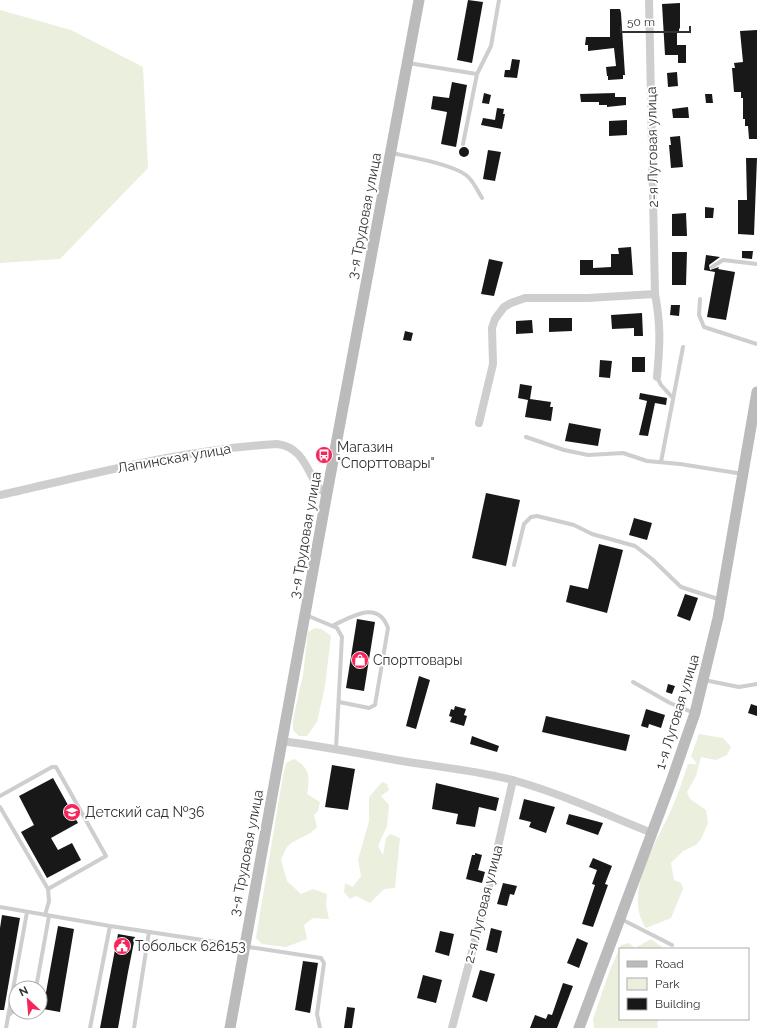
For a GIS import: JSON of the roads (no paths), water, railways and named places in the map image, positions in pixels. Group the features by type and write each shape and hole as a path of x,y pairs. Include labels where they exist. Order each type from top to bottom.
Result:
{"street":[{"name":"3-я Трудовая улица","path":"230,1028 327,493 419,0"},
{"name":"2-я Луговая улица","path":"649,0 655,294 661,337 657,377"},
{"path":"479,423 493,364 492,328 495,319 504,308 511,303 525,298 588,298 655,294"},
{"name":"1-я Луговая улица","path":"579,1028 671,782 695,713 704,680 721,600 757,392"},
{"name":"Лапинская улица","path":"0,495 108,470 204,452 277,444 288,446 300,455 320,488 327,493"},
{"path":"282,741 336,748 396,760 483,773 514,780 567,798 652,833"},
{"name":"2-я Луговая улица","path":"452,1028 487,895 514,780"}],"lane":[{"path":"463,144 477,74 491,46 499,0"},
{"path":"408,63 477,74"},
{"path":"391,153 427,161 460,171 470,178 482,198"},
{"path":"712,267 723,260 757,264"},
{"path":"700,299 699,315 704,327 757,344"},
{"path":"661,462 683,347"},
{"path":"657,377 661,385 673,398"},
{"path":"526,437 564,450 588,455 623,453 647,461 743,474"},
{"path":"514,565 524,524 531,517 537,516 574,525 592,534 635,546 652,559 681,586 721,600"},
{"path":"332,626 365,612 376,612 385,620 388,628 375,705 369,708 339,702"},
{"path":"306,615 337,628 342,637 336,748"},
{"path":"704,680 739,687 757,684"},
{"path":"633,682 670,703 695,713"},
{"path":"0,796 52,767 56,767 106,854 104,858 48,889"},
{"path":"0,807 48,889 49,901 37,980"},
{"path":"0,907 110,926 321,958 324,963 317,1014 320,1028"},
{"path":"15,980 27,912"},
{"path":"619,918 672,944"},
{"path":"90,1028 110,926"},
{"path":"134,1028 149,932"},
{"path":"6,1028 8,1016"}],"place":[{"name":"Магазин \"Спорттовары\"","path":"324,455"},
{"name":"Спорттовары","path":"360,660"},
{"name":"Детский сад №36","path":"72,812"},
{"name":"Тобольск 626153","path":"122,946"}]}
